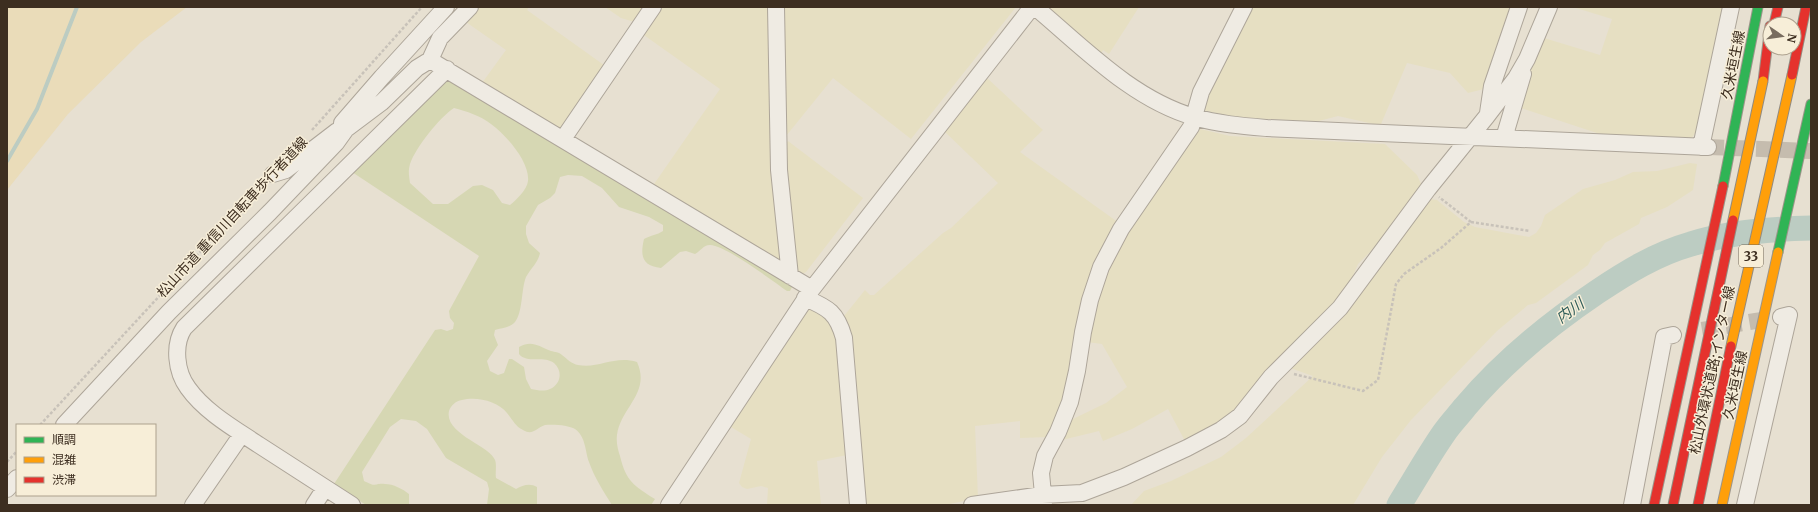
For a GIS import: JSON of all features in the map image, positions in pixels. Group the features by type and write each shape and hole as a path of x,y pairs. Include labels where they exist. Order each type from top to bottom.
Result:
{"main road":[{"name":"久米垣生線","path":"1654,505 1704,277 1758,7"},
{"name":"松山外環状道路;インター線","path":"1698,505 1747,272 1790,86 1806,7"},
{"name":"33","path":"1763,81 1766,56"},
{"name":"松山外環状道路;インター線","path":"1673,505 1768,56"},
{"name":"久米垣生線","path":"1722,505 1811,104"}],"street":[{"path":"65,424 169,312 270,212 336,142 341,130 382,77 446,7"},
{"path":"273,174 286,170 382,102 417,68 430,60 440,38 470,7"},
{"path":"563,139 653,7"},
{"path":"776,7 779,170 790,276"},
{"path":"669,505 808,294 1032,7"},
{"path":"1035,7 1108,69 1131,86 1165,106 1195,117 1242,126 1267,128 1705,147 1731,7"},
{"path":"1043,500 1041,473 1045,456 1058,432 1070,402 1077,371 1082,332 1090,300 1101,267 1121,229 1186,136 1195,117 1201,92 1244,7"},
{"path":"1487,116 1492,86 1519,7"},
{"path":"972,505 1043,500 1082,493 1124,476 1221,430 1240,416 1278,370 1340,308 1428,189 1516,78 1527,59 1549,7"},
{"path":"1504,138 1515,105 1527,59"},
{"path":"430,60 447,68 790,276 808,294 831,311 837,319 842,333 858,505"},
{"path":"352,505 242,434 210,411 187,388 178,369 179,336 184,328 447,68"},
{"path":"1745,505 1789,315 1781,317"},
{"path":"1632,505 1664,337 1673,335"},
{"path":"193,505 242,434"},
{"path":"7,489 16,479"},
{"path":"314,505 325,488"}],"path":[{"name":"松山市道 重信川自転車歩行者道線","path":"310,132 422,7"},
{"name":"松山市道 重信川自転車歩行者道線","path":"41,424 273,174"},
{"path":"1428,189 1471,222 1530,231"},
{"path":"1278,370 1363,390 1378,380 1396,284 1404,274 1441,248 1471,222"},
{"path":"7,462 16,452"}],"shaded area":[{"path":"475,7 529,7 527,10 608,68 568,126 559,130 482,83 506,50 466,22"},
{"path":"605,7 649,7 638,23 621,18"},
{"path":"658,7 771,7 782,265 652,187 720,89 641,33"},
{"path":"782,7 1016,7 911,139 833,78 782,141"},
{"path":"1047,7 1139,7 1109,54 1103,50 1100,55"},
{"path":"1249,7 1514,7 1488,88 1468,93 1450,73 1407,63 1381,124 1378,125 1338,116 1315,122 1237,117 1201,110"},
{"path":"1573,7 1727,7 1703,123 1690,140 1606,136 1518,107 1533,62 1544,38 1600,55 1612,19"},
{"path":"987,78 1043,130 1020,152 1119,223 1064,401 1048,437 1020,438 1020,421 975,426 978,498 945,505 863,505 848,329 844,316 865,290 870,295 874,295 943,233 951,228 998,183 944,131"},
{"path":"1200,129 1230,136 1385,144 1417,175 1422,186 1373,249 1358,264 1349,285 1335,304 1240,406 1214,425 1185,441 1168,409 1132,429 1103,441 1099,431 1062,440 1066,426 1073,419 1106,403 1127,387 1102,344 1087,342 1100,293 1110,268 1129,231 1149,199"},
{"path":"788,141 863,198 806,272 799,276 795,274 785,146"},
{"path":"1690,163 1697,164 1693,190 1667,207 1641,218 1639,224 1605,243 1600,250 1593,255 1588,265 1536,303 1528,305 1497,331 1411,420 1382,457 1353,505 1131,505 1144,491 1171,481 1221,457 1246,438 1313,376 1290,368 1429,199 1437,200 1464,222 1475,227 1529,237 1536,233 1541,226 1545,215 1583,189 1615,180 1633,172 1657,171"},
{"path":"810,309 817,309 837,329 847,455 817,461 821,505 767,505 768,488 761,486 747,489 742,487 739,483 751,439 731,427 805,312"}],"green space":[{"path":"451,77 793,285 790,291 787,291 738,257 718,247 710,245 704,247 695,254 686,251 680,252 661,268 650,265 646,262 643,255 642,250 644,239 663,231 663,225 649,217 619,207 602,188 582,176 568,175 560,177 555,193 550,198 538,205 526,226 526,234 529,243 540,253 539,257 526,277 518,318 511,326 495,330 494,335 498,345 487,361 490,371 498,375 504,373 509,359 512,359 524,367 526,379 531,389 543,391 554,387 557,384 560,373 557,366 550,361 522,357 519,354 519,347 528,344 535,344 560,353 578,365 586,366 621,360 637,362 640,373 640,383 634,400 620,425 617,435 617,443 622,464 628,477 636,486 655,499 651,505 612,505 599,484 589,462 583,440 579,432 575,429 565,426 545,425 532,432 526,432 518,427 507,413 498,405 486,400 468,399 460,401 451,407 449,411 449,419 460,433 492,455 496,462 496,478 516,489 526,485 537,487 537,505 487,505 489,489 487,482 446,458 427,429 416,421 401,419 390,427 362,472 364,481 368,483 374,485 388,484 407,492 409,494 409,505 366,505 334,484 435,330 441,329 447,331 453,329 454,323 450,318 449,311 479,256 352,172","holes":["454,108 468,112 487,121 510,142 521,158 528,174 528,181 518,198 510,205 502,203 493,190 482,185 473,186 448,204 433,204 410,183 409,167 417,149 429,133"]}],"sand":[{"path":"7,7 187,7 141,42 68,114 7,190"}],"waterway":[{"path":"7,161 37,109 77,7"},
{"name":"内川","path":"1399,505 1446,430 1480,390 1527,345 1544,331 1619,277 1654,258 1678,248 1705,240 1750,232 1811,228"}],"tunnel":[{"path":"1708,147 1811,151"},
{"path":"1702,330 1773,318"}],"traffic: fast":[{"path":"1723,186 1758,7"},
{"path":"1778,252 1811,104"}],"traffic: slow":[{"path":"1731,346 1792,75"},
{"path":"1733,220 1763,81"},
{"path":"1722,505 1778,252"}],"traffic: jam":[{"path":"1776,16 1778,7"},
{"path":"1792,75 1806,7"},
{"path":"1763,81 1766,56"},
{"path":"1654,505 1723,186"},
{"path":"1673,505 1733,220"},
{"path":"1698,505 1731,346"}]}
